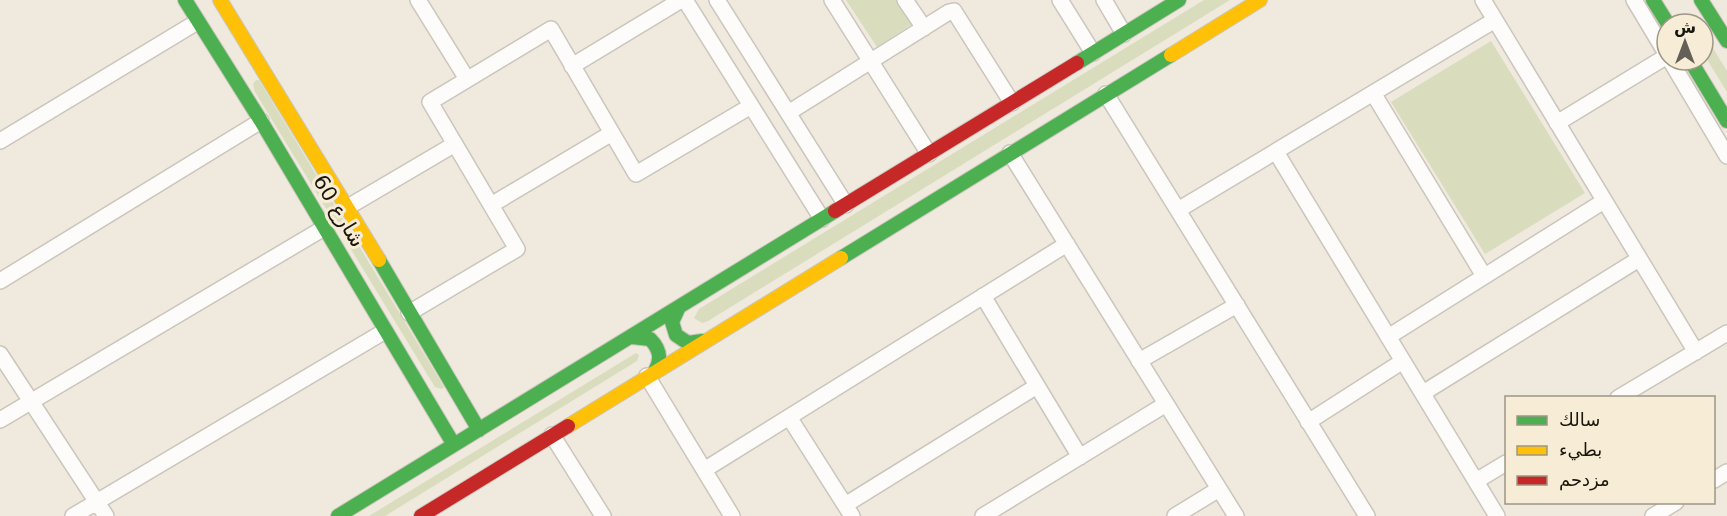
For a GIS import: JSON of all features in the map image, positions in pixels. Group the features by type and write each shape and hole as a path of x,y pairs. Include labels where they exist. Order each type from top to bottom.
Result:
{"main road":[{"name":"شارع 60","path":"185,0 261,121 454,445"},
{"name":"شارع 60","path":"220,0 348,207 479,430"},
{"path":"338,516 1179,0"},
{"path":"421,516 702,341 1260,0"},
{"path":"1701,0 1727,41"},
{"path":"219,55 234,51 244,39"},
{"path":"1697,72 1727,121"},
{"path":"242,92 250,83 267,77"},
{"path":"678,309 672,322 676,335 688,343 702,341"},
{"path":"632,337 644,336 655,343 660,360 651,374"},
{"path":"425,397 442,396 451,382"}],"street":[{"path":"418,0 467,79"},
{"path":"573,66 683,0 822,219"},
{"path":"717,0 846,205"},
{"path":"832,0 929,154"},
{"path":"906,0 924,28"},
{"path":"1060,0 1093,53"},
{"path":"1104,0 1124,34"},
{"path":"1483,0 1696,352"},
{"path":"1634,0 1655,36"},
{"path":"788,113 954,11 1012,103"},
{"path":"1178,210 1495,20"},
{"path":"0,141 198,22"},
{"path":"709,38 732,24"},
{"path":"409,313 517,249 430,102 467,79 551,29 636,174 751,106"},
{"path":"1557,123 1655,63"},
{"path":"1677,72 1727,156"},
{"path":"1373,93 1484,276"},
{"path":"1106,94 1367,516"},
{"path":"0,280 261,121"},
{"path":"490,205 612,133"},
{"path":"348,207 455,144"},
{"path":"1276,152 1497,516"},
{"path":"1010,153 1236,516"},
{"path":"1388,337 1605,201"},
{"path":"0,420 324,228"},
{"path":"704,470 1066,244"},
{"path":"1422,393 1639,259"},
{"path":"983,296 1080,457"},
{"path":"1139,362 1237,305"},
{"path":"73,516 385,331"},
{"path":"1621,396 1727,333"},
{"path":"0,354 105,516"},
{"path":"1308,422 1403,361"},
{"path":"651,374 732,516"},
{"path":"789,417 848,510 1037,386"},
{"path":"983,516 1166,404"},
{"path":"552,435 603,516"},
{"path":"1476,482 1505,465"},
{"path":"1175,516 1219,489"},
{"path":"1653,516 1673,504"}],"green space":[{"path":"846,0 896,0 912,24 877,47"},
{"path":"1204,0 1230,0 708,321 702,323 694,318 699,309"},
{"path":"1491,41 1585,193 1485,254 1391,102"},
{"path":"1715,52 1727,71 1727,92 1715,72"},
{"path":"259,80 444,387 442,389 435,387 255,92 253,84"},
{"path":"636,353 639,355 637,361 385,516 369,516"}],"traffic: fast":[{"path":"185,0 261,121 454,445"},
{"path":"1077,63 1179,0"},
{"path":"1653,0 1660,12"},
{"path":"1701,0 1727,41"},
{"path":"841,258 1171,55"},
{"path":"1697,72 1727,121"},
{"path":"338,516 835,211"},
{"path":"379,260 479,430"},
{"path":"678,309 672,322 676,335 688,343 702,341"},
{"path":"632,337 650,339 656,347 659,358 655,371"}],"traffic: slow":[{"path":"220,0 379,260"},
{"path":"1171,55 1260,0"},
{"path":"568,426 841,258"}],"traffic: jam":[{"path":"835,211 1077,63"},
{"path":"421,516 568,426"}]}
